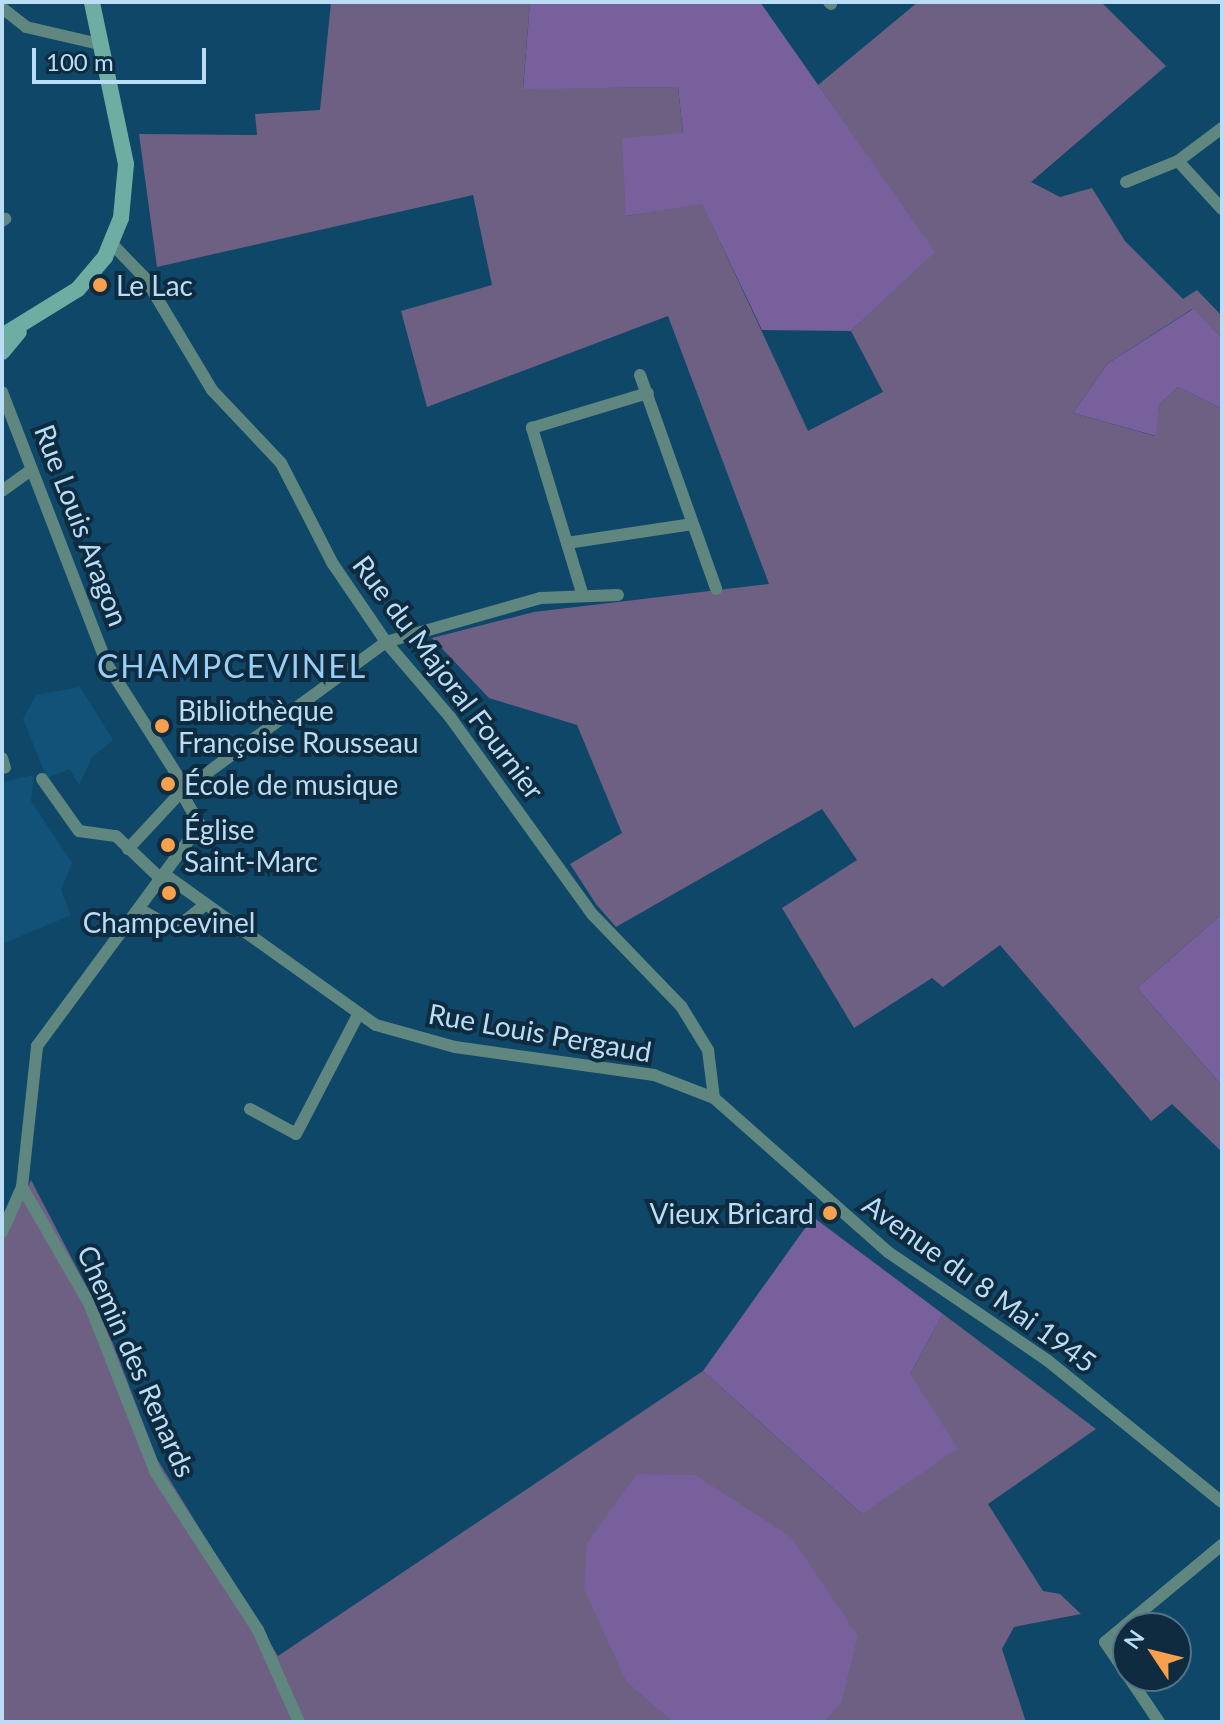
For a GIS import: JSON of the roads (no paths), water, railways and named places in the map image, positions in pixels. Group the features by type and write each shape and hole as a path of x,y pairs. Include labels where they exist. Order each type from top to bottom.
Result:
{"main road":[{"path":"2,350 33,321 78,289 112,244 126,164 92,2"}],"street":[{"path":"2,8 26,27 99,44"},
{"path":"1126,182 1178,161 1222,128"},
{"path":"1178,161 1222,209"},
{"name":"Rue du Majoral Fournier","path":"112,244 145,278 212,390 281,463 333,564 386,642 450,717 593,915 681,1006 708,1050 714,1098"},
{"path":"640,375 716,589"},
{"name":"Rue Louis Aragon","path":"2,384 31,470 108,666 200,825 162,876"},
{"path":"583,596 532,428 648,393"},
{"path":"2,491 31,470"},
{"path":"567,543 693,524"},
{"path":"128,849 183,791 386,642 540,598 618,595"},
{"name":"Rue Louis Pergaud","path":"42,779 79,831 116,836 162,876 358,1015 455,1047 635,1071 714,1098"},
{"path":"2,1232 22,1187 37,1046 162,876"},
{"path":"139,909 175,929 205,905"},
{"path":"250,1109 296,1134 358,1015"},
{"name":"Avenue du 8 Mai 1945","path":"714,1098 888,1252 1047,1360 1222,1502"},
{"name":"Chemin des Renards","path":"22,1187 89,1303 156,1473 258,1630 299,1722"},
{"path":"1141,1612 1222,1545"},
{"path":"1112,1636 1105,1642 1112,1652"},
{"path":"1139,1692 1159,1722"}],"place":[{"name":"Le Lac","path":"100,285"},
{"name":"Bibliothèque Françoise Rousseau","path":"162,726"},
{"name":"École de musique","path":"168,784"},
{"name":"Église Saint-Marc","path":"168,845"},
{"name":"Champcevinel","path":"169,893"},
{"name":"Vieux Bricard","path":"830,1213"}],"district":[{"name":"CHAMPCEVINEL","path":"232,666"}]}
